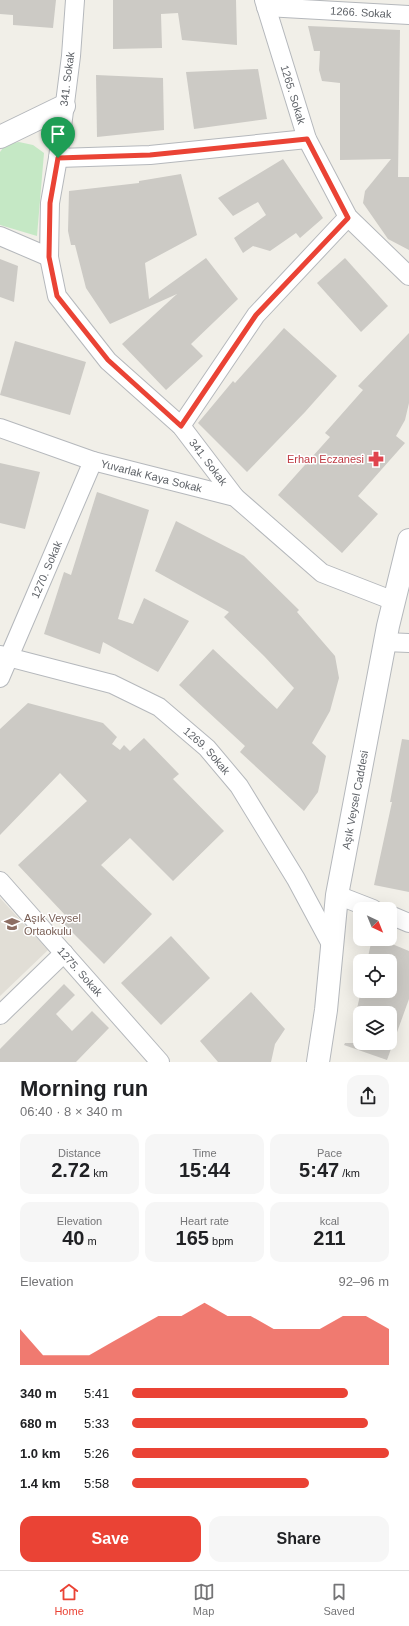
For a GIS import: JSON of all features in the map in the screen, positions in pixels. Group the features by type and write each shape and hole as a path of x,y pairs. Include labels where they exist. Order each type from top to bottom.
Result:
{"street":[{"name":"341. Sokak","path":"75,0 71,56 58,158 50,203 49,257 57,296 108,360 181,426 235,497"},
{"name":"1266. Sokak","path":"265,3 409,15"},
{"name":"1265. Sokak","path":"265,3 307,139 348,218 409,276"},
{"path":"0,137 64,106"},
{"path":"58,158 150,155 307,139"},
{"path":"181,426 256,315 348,218"},
{"path":"0,236 49,257"},
{"name":"Yuvarlak Kaya Sokak","path":"0,428 93,461 235,497 322,573 394,601"},
{"name":"1270. Sokak","path":"0,678 5,656 93,461"},
{"name":"Aşık Veysel Caddesi","path":"318,1062 326,1010 337,895 385,642 409,540"},
{"path":"385,642 409,643"},
{"name":"1269. Sokak","path":"5,656 112,684 159,707 207,748 239,786 296,879 332,946"},
{"name":"1275. Sokak","path":"0,881 160,1062"},
{"path":"337,895 355,902"},
{"path":"397,919 409,923"},
{"path":"0,1015 64,953"}],"shaded area":[{"name":"Aşık Veysel Ortaokulu","path":"0,898 48,950 0,996"}],"green space":[{"path":"19,142 33,145 44,153 37,236 0,225 0,152 6,144"}],"building":[{"path":"0,0 56,0 53,28 13,25 13,15 0,14"},
{"path":"113,0 236,0 237,45 182,40 178,13 161,14 162,48 113,49"},
{"path":"308,26 400,30 398,177 409,177 409,250 388,239 363,203 365,191 391,159 340,160 340,83 322,81 319,70 320,51 314,51"},
{"path":"258,69 267,119 194,129 186,72"},
{"path":"96,75 163,78 164,130 97,137"},
{"path":"283,159 323,218 300,238 296,233 270,251 253,246 243,253 234,238 266,215 258,202 233,216 218,198"},
{"path":"181,174 197,235 145,263 149,299 206,258 238,299 191,344 203,356 166,390 122,344 177,294 110,324 86,288 75,245 71,245 68,231 69,191 139,183 139,181"},
{"path":"345,258 388,306 361,332 317,283"},
{"path":"0,259 18,266 14,302 0,297"},
{"path":"284,328 337,376 305,412 247,472 198,423 233,381 235,383"},
{"path":"409,333 409,403 405,420 396,436 405,443 358,496 378,514 342,553 278,495 330,437 325,433 363,390 358,386"},
{"path":"15,341 86,362 70,415 0,395"},
{"path":"0,463 40,472 25,529 0,523"},
{"path":"97,492 149,510 118,619 133,624 144,598 189,621 158,672 103,642 100,654 44,634 64,572 71,575"},
{"path":"176,521 244,556 299,610 297,612 335,656 339,678 330,711 312,743 326,756 318,792 304,811 240,752 245,746 179,685 213,649 277,709 294,688 224,617 229,612 155,571"},
{"path":"28,703 103,723 117,737 112,744 120,750 124,745 130,751 144,738 179,774 173,779 224,831 173,881 130,838 101,865 152,914 104,964 61,921 66,916 18,865 87,801 60,773 0,835 0,729"},
{"path":"402,739 409,740 409,892 374,885 392,802 390,802"},
{"path":"171,936 210,978 161,1025 121,983"},
{"path":"370,946 397,946 409,951 409,999 397,1032 397,1006 358,1006 359,998 397,998 397,954 369,954"},
{"path":"64,984 75,995 56,1014 72,1031 92,1011 109,1028 76,1062 0,1062 0,1049"},
{"path":"251,992 285,1029 275,1044 271,1062 218,1062 200,1041"},
{"path":"345,1043 353,1043 353,1048 344,1045"},
{"path":"358,1050 391,1050 387,1060"}],"place":[{"name":"Erhan Eczanesi","path":"376,459"},
{"name":"Aşık Veysel Ortaokulu","path":"12,924"}],"route":[{"path":"307,139 348,218 256,315 181,426 108,360 57,296 49,257 50,203 58,158 150,155 307,139"}]}
